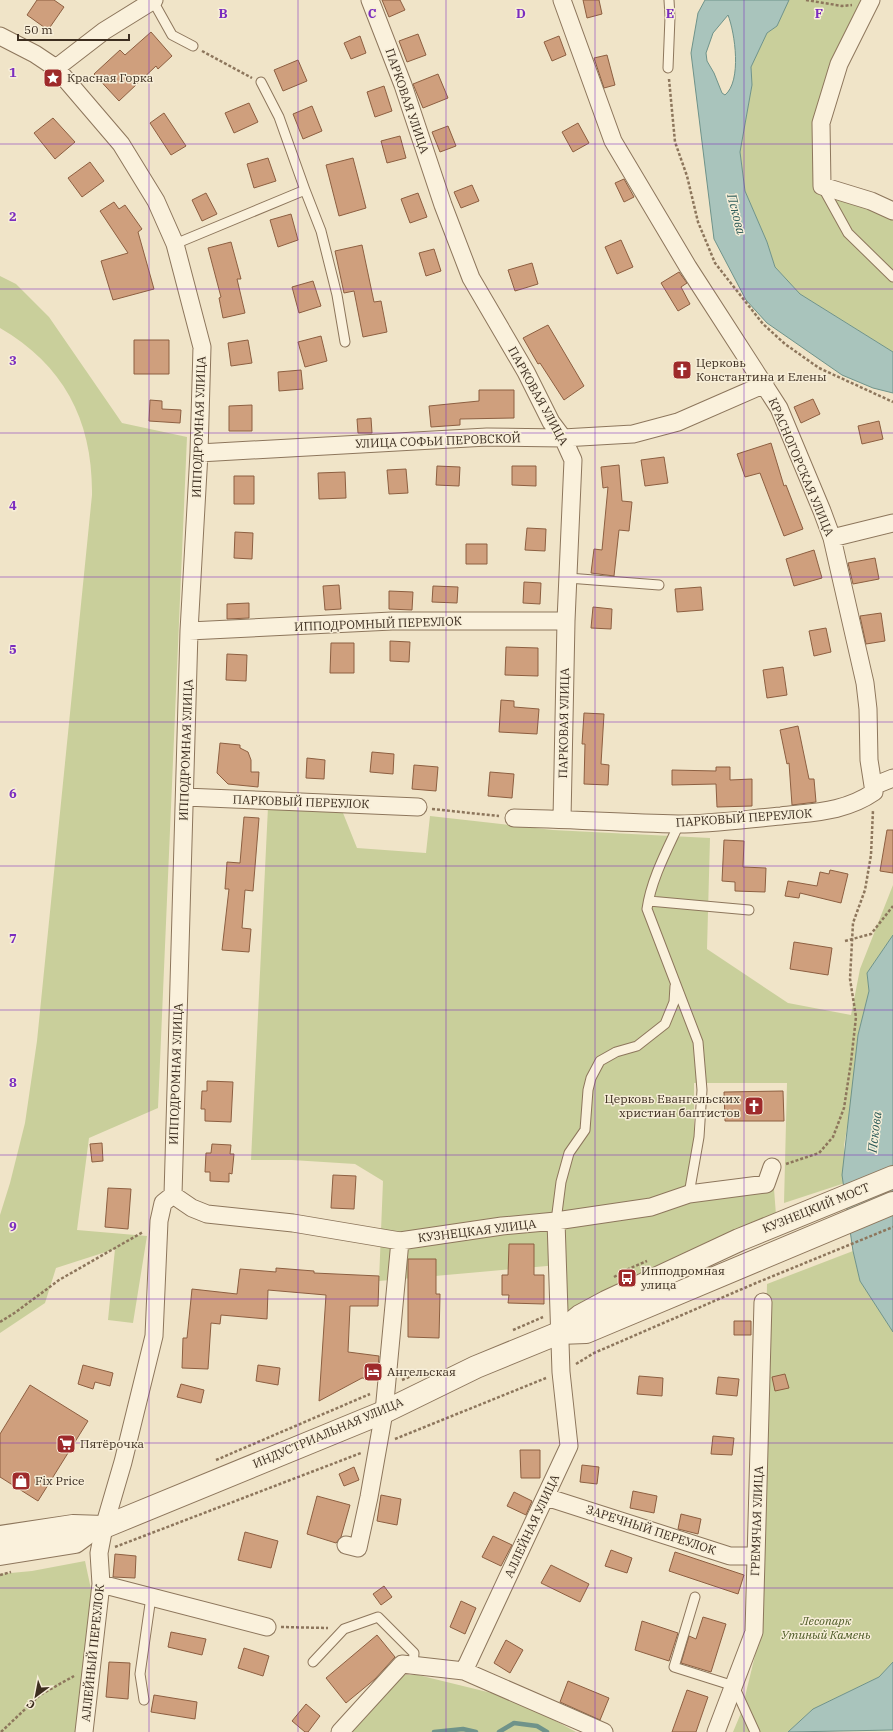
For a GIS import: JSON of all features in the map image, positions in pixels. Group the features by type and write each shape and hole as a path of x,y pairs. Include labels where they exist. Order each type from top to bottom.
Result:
{"street":[{"path":"56,68 104,31 154,0"},
{"name":"ПАРКОВАЯ УЛИЦА","path":"370,0 404,85 443,205 471,278 526,372 551,422 563,438 572,460 566,621 562,819"},
{"name":"КРАСНОГОРСКАЯ УЛИЦА","path":"562,0 613,141 688,268 779,408 832,538 865,683 868,709 869,760 873,789"},
{"path":"870,2 839,64 821,123 822,186 871,201 893,211"},
{"name":"ИППОДРОМНАЯ УЛИЦА","path":"0,36 35,54 56,68 122,144 156,201 175,244 182,265 202,347 199,453 189,631 173,1194"},
{"name":"УЛИЦА СОФЬИ ПЕРОВСКОЙ","path":"199,453 487,437 563,438 633,434 678,422 764,384"},
{"path":"832,538 893,523"},
{"name":"ИППОДРОМНЫЙ ПЕРЕУЛОК","path":"189,631 392,621 566,621"},
{"name":"ПАРКОВЫЙ ПЕРЕУЛОК","path":"514,818 679,824 819,813 856,803 873,789 893,778"},
{"name":"ПАРКОВЫЙ ПЕРЕУЛОК","path":"185,797 418,807"},
{"name":"КУЗНЕЦКАЯ УЛИЦА","path":"173,1194 192,1208 207,1214 293,1223 400,1241 502,1226 556,1222 651,1207 689,1194 766,1184 772,1167"},
{"name":"КУЗНЕЦКИЙ МОСТ","path":"739,1240 893,1177"},
{"path":"99,1528 123,1462 154,1336 159,1222 163,1203 173,1194"},
{"name":"КУЗНЕЦКИЙ МОСТ","path":"747,1263 893,1202"},
{"name":"АЛЛЕЙНАЯ УЛИЦА","path":"464,1671 569,1446 561,1372 556,1222"},
{"name":"ИНДУСТРИАЛЬНАЯ УЛИЦА","path":"0,1554 75,1542 99,1528 384,1412 476,1367 559,1333 580,1316 739,1240"},
{"path":"346,1545 358,1548 369,1497 384,1412 400,1241"},
{"name":"ИНДУСТРИАЛЬНАЯ УЛИЦА","path":"559,1333 586,1332 747,1263"},
{"name":"ГРЕМЯЧАЯ УЛИЦА","path":"716,1732 754,1632 763,1302"},
{"name":"ЗАРЕЧНЫЙ ПЕРЕУЛОК","path":"546,1497 730,1556 756,1556"},
{"name":"ИНДУСТРИАЛЬНАЯ УЛИЦА","path":"0,1537 73,1526 99,1528"},
{"name":"АЛЛЕЙНЫЙ ПЕРЕУЛОК","path":"84,1732 101,1584 99,1528"},
{"path":"101,1584 267,1627"},
{"path":"340,1732 402,1664 464,1671 604,1732"}],"lane":[{"path":"154,0 172,35 193,46"},
{"path":"668,68 670,17 669,0"},
{"path":"261,82 279,116 321,231 337,295 345,342"},
{"path":"822,186 848,233 893,277"},
{"path":"175,244 305,190"},
{"path":"568,578 659,585"},
{"path":"679,824 662,861 648,901 648,909 698,1042 702,1090 699,1137 689,1194"},
{"path":"648,901 749,910"},
{"path":"556,1222 561,1182 569,1153 585,1130 588,1090 591,1078 600,1061 616,1052 637,1046 665,1024 674,1002 675,982"},
{"path":"144,1700 140,1674 151,1597"},
{"path":"695,1597 674,1667 734,1686 755,1732"},
{"path":"313,1662 344,1629 378,1617 414,1653 412,1666"}],"path":[{"path":"806,0 842,6 870,2"},
{"path":"193,46 261,82"},
{"path":"668,68 674,142 687,176 698,222 715,263 758,319 785,344 819,368 893,402"},
{"path":"772,1167 802,1160 819,1153 833,1137 844,1108 856,1017 850,979 853,939 852,923 865,890 871,855 873,789"},
{"path":"418,807 514,818"},
{"path":"845,941 871,934 893,906"},
{"path":"0,1322 16,1312 58,1280 159,1222"},
{"path":"756,1283 893,1228"},
{"path":"267,1627 344,1629"},
{"path":"1,1732 40,1695 59,1686 92,1664"}],"green space":[{"path":"789,0 862,0 844,40 818,180 893,207 893,352 800,294 775,267 767,242 745,191 740,152 752,85 751,67 767,33 777,26"},
{"path":"0,276 16,284 49,317 122,423 187,437 158,1108 89,1138 77,1230 147,1236 133,1323 108,1320 115,1249 56,1268 45,1303 0,1333 0,1215 10,1183 25,1123 37,1041 92,495 91,468 87,443 80,419 70,398 42,359 0,328"},
{"path":"268,807 343,813 357,848 426,853 430,816 553,830 710,838 707,949 788,1003 851,1015 860,969 893,885 893,935 867,973 869,991 858,1035 851,1106 844,1145 845,1183 784,1203 787,1083 694,1083 694,1202 774,1189 776,1215 563,1315 558,1265 379,1281 383,1181 355,1164 292,1160 251,1160"},
{"name":"Лесопарк Утиный Камень","path":"853,1251 860,1281 893,1332 893,1662 879,1677 813,1709 788,1732 733,1732 741,1713 760,1635 767,1284"},
{"path":"85,1561 92,1594 78,1732 0,1732 0,1574 32,1571"},
{"path":"403,1675 418,1675 516,1699 576,1732 350,1732"}],"water":[{"name":"Пскова","path":"705,0 789,0 777,26 767,33 751,67 752,85 740,152 745,191 767,242 775,267 800,294 893,352 893,393 873,388 842,375 767,323 746,300 714,239 691,53 698,13","holes":["728,15 731,23 736,56 734,79 725,95 722,93 714,73 707,61 706,53 713,33"]},
{"name":"Пскова","path":"893,935 893,1332 860,1281 853,1251 842,1175 858,1035 869,991 867,973"},
{"path":"893,1662 893,1730 788,1732 813,1709 879,1677"}],"building":[{"path":"37,0 54,0 64,7 48,30 27,15"},
{"path":"382,0 400,0 405,10 389,17"},
{"path":"583,0 599,0 602,14 587,18"},
{"path":"151,32 172,56 158,69 156,66 119,101 94,74 120,50 125,55"},
{"path":"418,34 426,55 407,62 399,41"},
{"path":"360,36 366,53 351,59 344,43"},
{"path":"559,36 566,55 552,61 544,42"},
{"path":"607,55 615,85 604,88 594,58"},
{"path":"298,60 307,81 283,91 274,70"},
{"path":"438,74 448,98 423,108 413,84"},
{"path":"384,86 392,111 375,117 367,92"},
{"path":"249,103 258,122 234,133 225,113"},
{"path":"312,106 322,131 303,139 293,114"},
{"path":"164,113 186,146 171,155 150,123"},
{"path":"53,118 75,142 55,159 34,133"},
{"path":"578,123 589,143 573,152 562,132"},
{"path":"448,126 456,146 440,152 432,132"},
{"path":"400,136 406,158 387,163 381,141"},
{"path":"268,158 276,181 254,188 247,164"},
{"path":"353,158 366,208 339,216 326,165"},
{"path":"90,162 104,181 82,197 68,178"},
{"path":"624,179 634,197 624,202 615,183"},
{"path":"472,185 479,201 461,208 454,192"},
{"path":"206,193 217,214 202,221 192,200"},
{"path":"418,193 427,217 410,223 401,199"},
{"path":"114,202 119,209 125,205 142,229 138,232 154,289 113,300 101,261 128,253 100,211"},
{"path":"291,214 298,240 278,247 270,220"},
{"path":"621,240 633,267 617,274 605,247"},
{"path":"231,242 241,279 237,279 245,313 223,318 219,298 221,297 208,248"},
{"path":"362,245 374,302 381,301 387,332 363,337 354,291 344,293 335,251"},
{"path":"434,249 441,271 426,276 419,253"},
{"path":"532,263 538,284 515,291 508,270"},
{"path":"679,272 687,283 681,287 690,304 678,311 661,283"},
{"path":"313,281 321,306 299,313 292,287"},
{"path":"548,325 584,386 564,400 540,363 538,364 523,338"},
{"path":"321,336 327,361 305,367 298,342"},
{"path":"134,340 169,340 169,374 134,374"},
{"path":"248,340 252,363 231,366 228,343"},
{"path":"301,370 303,389 279,391 278,372"},
{"path":"479,390 514,390 514,418 460,419 460,425 431,427 429,406 479,401"},
{"path":"813,399 820,414 801,423 794,407"},
{"path":"150,400 162,401 162,409 181,410 180,423 149,421"},
{"path":"252,405 252,431 229,431 229,406"},
{"path":"371,418 372,433 358,433 357,419"},
{"path":"879,421 883,439 862,444 858,426"},
{"path":"771,443 784,486 786,485 803,529 784,536 760,473 745,477 737,454"},
{"path":"664,457 668,483 645,486 641,460"},
{"path":"619,465 622,501 632,502 629,531 619,530 614,576 591,573 594,549 602,550 608,487 603,488 601,467"},
{"path":"437,466 460,467 459,486 436,485"},
{"path":"512,466 536,466 536,486 512,485"},
{"path":"406,469 408,493 389,494 387,470"},
{"path":"345,472 346,498 319,499 318,473"},
{"path":"234,476 254,476 254,504 234,504"},
{"path":"527,528 546,529 545,551 525,550"},
{"path":"235,532 253,533 252,559 234,558"},
{"path":"466,544 487,544 487,564 466,564"},
{"path":"814,550 822,578 794,586 786,559"},
{"path":"875,558 879,579 853,584 848,563"},
{"path":"524,582 541,583 540,604 523,603"},
{"path":"339,585 341,609 325,610 323,586"},
{"path":"433,586 458,587 457,603 432,602"},
{"path":"701,587 703,610 677,612 675,589"},
{"path":"389,591 413,592 412,610 389,609"},
{"path":"249,603 249,618 227,619 227,604"},
{"path":"593,607 612,609 611,629 591,628"},
{"path":"881,613 885,641 866,644 860,616"},
{"path":"826,628 831,652 814,656 809,631"},
{"path":"390,641 410,642 409,662 390,661"},
{"path":"331,643 354,643 354,673 330,673"},
{"path":"506,647 538,648 538,676 505,675"},
{"path":"227,654 247,655 246,681 226,680"},
{"path":"783,667 787,695 767,698 763,670"},
{"path":"501,700 514,701 514,707 539,709 537,734 499,732"},
{"path":"584,713 604,714 601,764 609,765 608,785 584,784 585,744 582,744"},
{"path":"798,726 809,779 814,779 816,802 792,805 789,763 787,764 780,730"},
{"path":"220,743 240,745 240,748 248,752 251,760 251,772 259,772 258,787 228,784 217,773"},
{"path":"372,752 394,754 393,774 370,772"},
{"path":"307,758 325,760 324,779 306,778"},
{"path":"414,765 438,767 436,791 412,789"},
{"path":"716,767 730,767 730,780 752,779 752,806 717,807 716,784 672,785 672,770 716,771"},
{"path":"490,772 514,774 512,798 488,796"},
{"path":"244,817 259,818 253,891 245,890 242,928 251,929 249,952 222,950 229,889 225,889 227,862 240,863"},
{"path":"887,830 893,830 893,873 880,871"},
{"path":"724,840 744,841 743,867 766,868 765,892 735,891 735,882 722,881"},
{"path":"830,870 848,874 841,903 800,893 799,898 785,896 788,881 817,886 820,872 829,874"},
{"path":"794,942 832,948 828,975 790,969"},
{"path":"207,1081 233,1082 231,1122 205,1121 205,1109 201,1109 202,1091 207,1091"},
{"name":"Церковь Евангельских христиан баптистов","path":"783,1091 784,1121 725,1121 724,1092"},
{"path":"102,1143 103,1161 92,1162 90,1144"},
{"path":"212,1144 231,1145 230,1154 234,1154 232,1174 229,1173 229,1182 210,1181 210,1172 205,1172 206,1153 211,1153"},
{"path":"333,1175 356,1176 354,1209 331,1208"},
{"path":"108,1188 131,1189 128,1229 105,1227"},
{"path":"509,1244 534,1244 534,1275 544,1275 544,1304 508,1303 509,1295 502,1295 502,1275 508,1275"},
{"path":"408,1259 436,1259 436,1294 440,1294 439,1338 408,1337"},
{"path":"276,1268 314,1271 314,1273 379,1276 378,1306 350,1306 348,1352 379,1356 377,1379 362,1378 319,1401 326,1295 268,1290 267,1319 221,1315 220,1324 211,1323 208,1369 182,1368 183,1338 187,1338 192,1289 237,1294 240,1269 276,1272"},
{"path":"734,1321 751,1321 751,1335 734,1335"},
{"path":"83,1365 113,1373 110,1386 95,1382 93,1389 78,1384"},
{"path":"258,1365 280,1368 278,1385 256,1381"},
{"path":"785,1374 789,1388 775,1391 772,1377"},
{"path":"639,1376 663,1378 662,1396 637,1394"},
{"path":"718,1377 739,1379 737,1396 716,1394"},
{"path":"181,1384 204,1390 201,1403 177,1397"},
{"path":"30,1385 88,1421 38,1501 0,1477 0,1434"},
{"path":"713,1436 734,1438 732,1455 711,1454"},
{"path":"520,1450 540,1450 540,1478 521,1478"},
{"path":"582,1465 599,1467 597,1484 580,1482"},
{"path":"354,1467 359,1480 344,1486 339,1474"},
{"path":"633,1491 657,1496 654,1513 630,1508"},
{"path":"514,1492 532,1501 526,1515 507,1506"},
{"path":"381,1495 401,1499 397,1525 377,1521"},
{"path":"317,1496 350,1505 341,1537 336,1543 307,1534"},
{"path":"681,1514 701,1519 698,1534 678,1529"},
{"path":"245,1532 278,1541 271,1568 238,1560"},
{"path":"493,1536 512,1545 501,1566 482,1557"},
{"path":"611,1550 632,1558 627,1573 605,1566"},
{"path":"675,1552 744,1575 738,1594 669,1571"},
{"path":"115,1554 136,1556 135,1578 113,1577"},
{"path":"551,1565 589,1584 580,1602 541,1583"},
{"path":"384,1586 392,1597 381,1605 373,1594"},
{"path":"461,1601 476,1608 465,1634 450,1627"},
{"path":"703,1617 726,1624 711,1672 681,1663 689,1636 696,1639"},
{"path":"642,1621 678,1633 669,1661 635,1650"},
{"path":"171,1632 206,1639 202,1655 168,1647"},
{"path":"377,1635 395,1657 375,1679 346,1703 326,1678"},
{"path":"506,1640 523,1650 510,1673 494,1663"},
{"path":"244,1648 269,1656 263,1676 238,1668"},
{"path":"109,1662 130,1663 128,1699 106,1697"},
{"path":"568,1681 609,1698 600,1720 560,1702"},
{"path":"687,1690 708,1697 696,1732 672,1732"},
{"path":"154,1695 197,1702 195,1719 151,1712"},
{"path":"306,1704 320,1716 308,1732 305,1732 292,1721"}],"waterway":[{"path":"499,1732 514,1723 537,1726 547,1732"},
{"path":"434,1732 463,1729 476,1732"}],"place":[{"name":"Красная Горка","path":"53,78"},
{"name":"Церковь Константина и Елены","path":"682,370"},
{"name":"Церковь Евангельских христиан баптистов","path":"754,1106"},
{"name":"Ипподромная улица","path":"627,1278"},
{"name":"Ангельская","path":"373,1372"},
{"name":"Пятёрочка","path":"66,1444"},
{"name":"Fix Price","path":"21,1481"}]}
